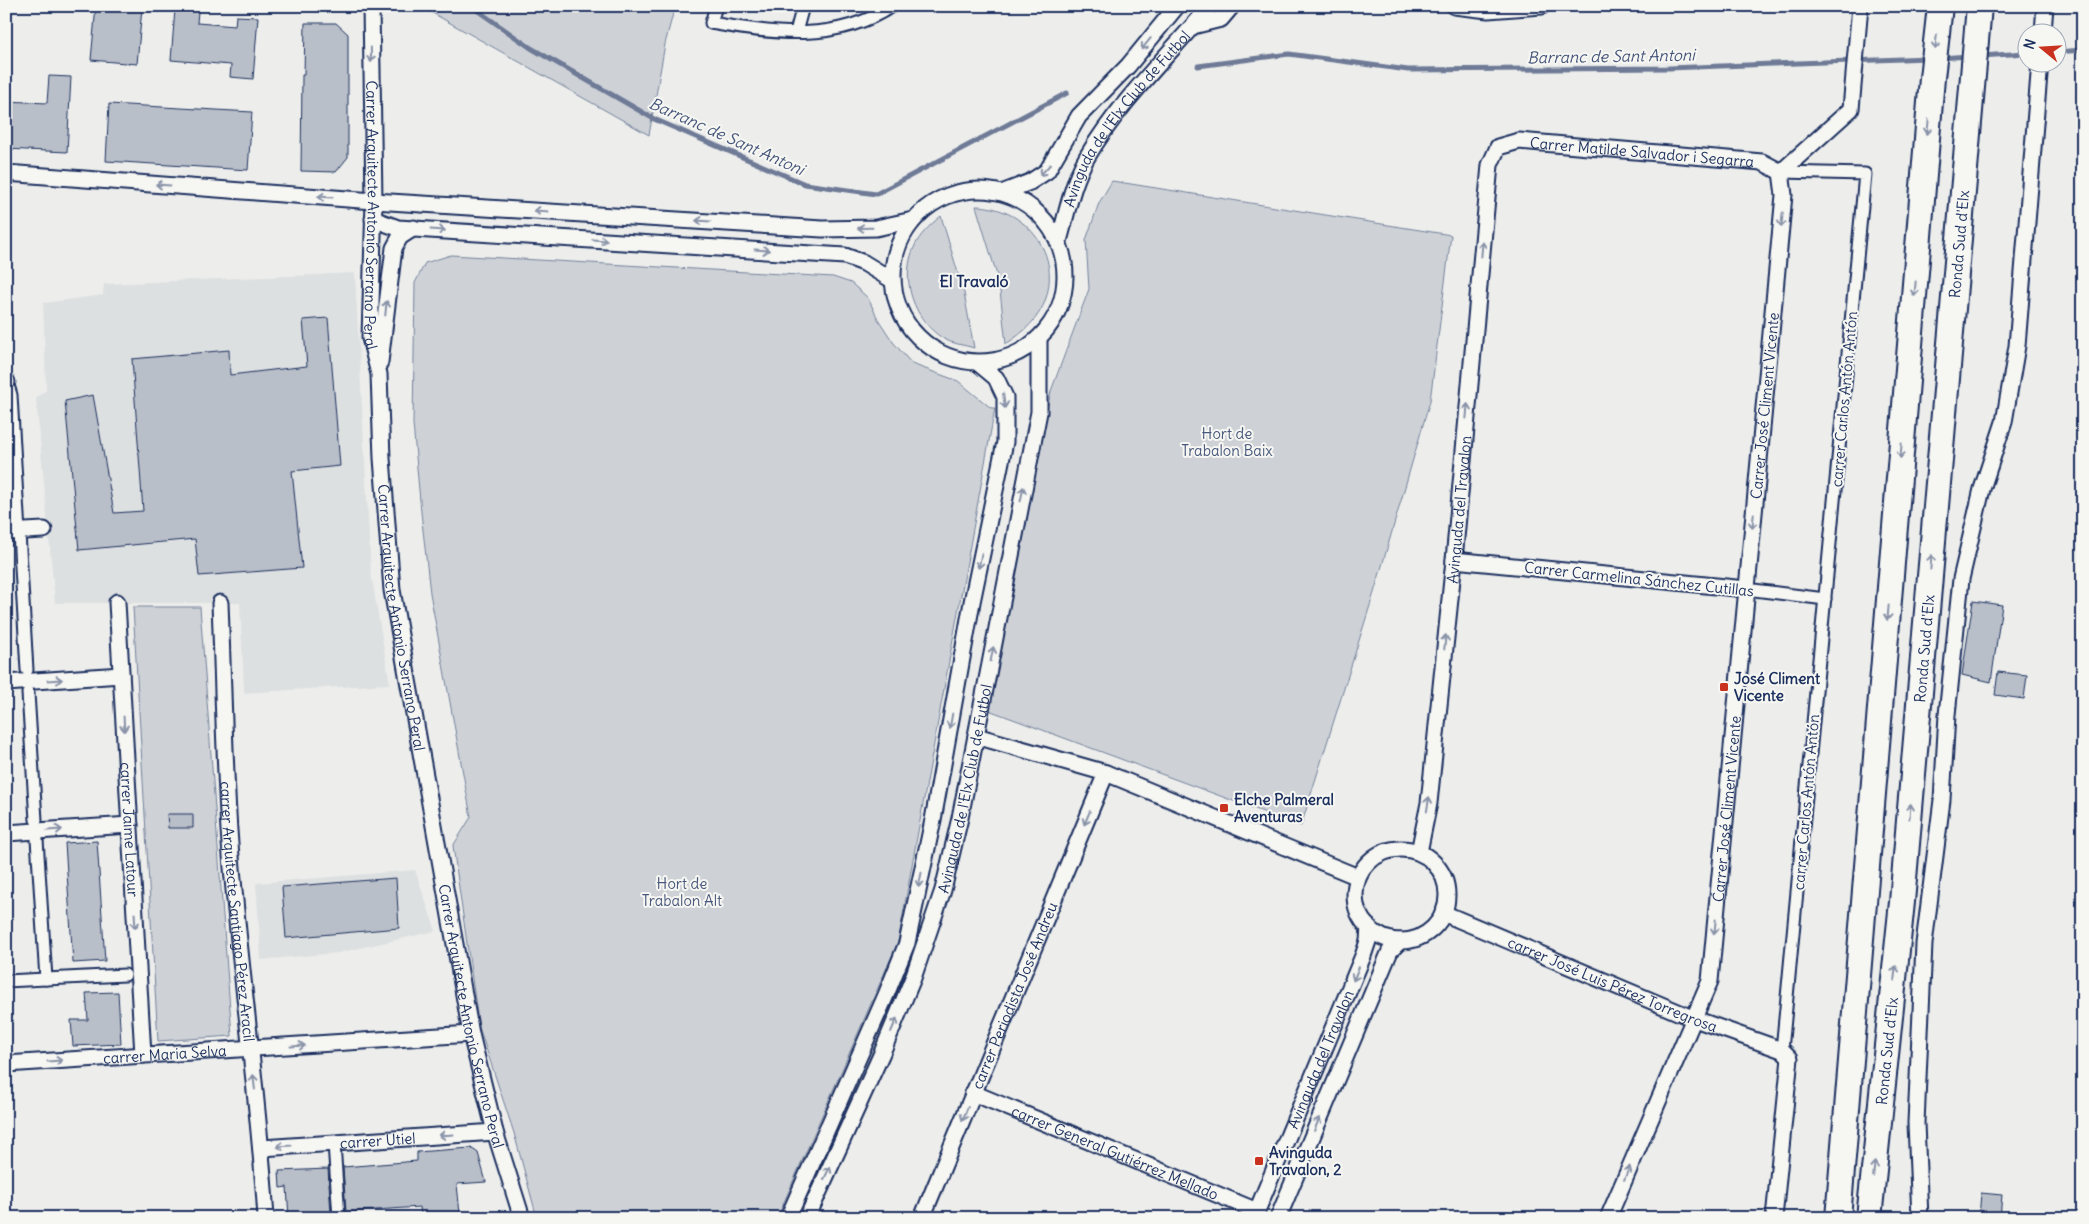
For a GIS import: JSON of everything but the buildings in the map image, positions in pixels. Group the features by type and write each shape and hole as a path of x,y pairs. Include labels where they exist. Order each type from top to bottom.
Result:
{"highway":[{"path":"1838,1218 1932,78 1940,6"},
{"name":"Ronda Sud d'Elx","path":"1869,1218 1902,902 1978,10"}],"street":[{"name":"Carrer Arquitecte Antonio Serrano Peral","path":"371,6 374,201 370,338 379,374 382,458 392,590 471,1034 495,1132 522,1218"},
{"path":"716,6 711,23 761,32 824,33 876,17 892,6"},
{"path":"796,32 803,6"},
{"name":"Avinguda de l'Elx Club de Futbol","path":"1004,192 1030,182 1047,171 1079,116 1128,66 1177,6"},
{"name":"Avinguda de l'Elx Club de Futbol","path":"1059,241 1072,188 1086,158 1130,95 1210,6"},
{"path":"1193,26 1221,19 1232,6"},
{"path":"1454,6 1488,10 1542,6"},
{"path":"1781,172 1851,109 1860,6"},
{"path":"2044,22 2045,7"},
{"path":"1920,1218 1916,1123 1918,1028 1924,944 1942,800 1952,666 1961,579 1982,489 2004,422 2017,346 2039,72"},
{"name":"Carrer Matilde Salvador i Segarra","path":"1490,165 1498,147 1519,140 1762,162 1781,172 1865,174"},
{"name":"Avinguda del Travalon","path":"1418,852 1429,803 1454,560 1490,165"},
{"name":"Carrer José Climent Vicente","path":"1608,1218 1692,1018 1710,981 1784,196 1781,172"},
{"path":"6,173 374,201 822,229 876,228 913,220"},
{"name":"carrer Carlos Antón Antón","path":"1774,1218 1790,1058 1782,1050 1865,174"},
{"path":"982,189 1004,192 1036,210 1048,223 1062,249 1066,280 1056,316 1039,338 1017,354 978,363 962,361 932,349 909,328 897,303 892,280 893,267 904,233 920,212 947,195 982,189"},
{"path":"373,219 398,228 845,256 864,263 892,280"},
{"path":"379,374 394,248 400,237 414,228"},
{"name":"Avinguda de l'Elx Club de Futbol","path":"807,1218 913,978 943,890 960,818 1039,412 1039,338"},
{"name":"Avinguda de l'Elx Club de Futbol","path":"788,1218 886,995 906,943 933,820 972,602 1005,442 1006,397 996,378 978,363"},
{"path":"7,382 11,395 12,532 27,670"},
{"path":"12,532 44,530"},
{"name":"Carrer Carmelina Sánchez Cutillas","path":"1454,560 1825,599"},
{"name":"carrer Jaime Latour","path":"117,602 143,1055"},
{"name":"carrer Arquitecte Santiago Pérez Aracil","path":"220,603 229,829 249,1049 262,1148 266,1218"},
{"path":"6,683 121,675"},
{"path":"28,693 36,820"},
{"path":"976,736 1106,773 1358,877"},
{"name":"carrer Periodista José Andreu","path":"922,1218 1106,773"},
{"path":"6,833 130,825"},
{"path":"37,839 46,979"},
{"path":"1399,848 1418,852 1434,862 1444,876 1447,895 1444,913 1434,927 1424,935 1400,941 1380,936 1369,927 1360,915 1355,889 1358,877 1367,864 1378,854 1399,848"},
{"name":"carrer José Luis Pérez Torregrosa","path":"1444,913 1692,1018 1782,1050"},
{"name":"Avinguda del Travalon","path":"1256,1214 1363,956 1368,941 1369,927"},
{"name":"Avinguda del Travalon","path":"1278,1218 1390,951 1400,941"},
{"path":"6,981 125,975"},
{"name":"carrer Maria Selva","path":"6,1064 471,1034"},
{"name":"carrer General Gutiérrez Mellado","path":"974,1093 1256,1214"},
{"name":"carrer Utiel","path":"262,1148 495,1132"},
{"path":"334,1143 339,1218"}],"shaded area":[{"path":"355,273 371,573 390,684 244,693 240,603 55,603 36,398 46,390 43,303 103,295 104,284"},
{"path":"415,870 436,931 338,953 261,960 256,883"}],"green space":[{"path":"420,6 675,6 665,44 649,135"},
{"name":"Hort de Trabalon Baix","path":"1112,181 1451,235 1430,401 1377,583 1301,826 986,709 1051,391 1089,289 1086,240 1099,203"},
{"path":"976,206 993,208 1009,214 1023,223 1034,234 1043,248 1048,264 1049,280 1046,298 1040,312 1019,335 1006,344 999,282"},
{"path":"941,216 964,293 974,348 948,341 932,330 922,318 910,290 908,275 915,245 926,230"},
{"name":"Hort de Trabalon Alt","path":"451,255 833,277 851,283 868,298 878,319 893,342 912,364 958,381 991,408 995,408 898,942 777,1218 537,1218 514,1133 479,1027 453,846 471,817 430,593 413,424 415,283 425,263"},
{"path":"133,607 200,607 232,1036 158,1041"}],"waterway":[{"name":"Barranc de Sant Antoni","path":"471,6 531,48 654,119 805,184 876,194 1067,93"},
{"name":"Barranc de Sant Antoni","path":"2066,51 2083,50"},
{"name":"Barranc de Sant Antoni","path":"1198,66 1289,54 1408,70 1669,68 1928,58"},
{"name":"Barranc de Sant Antoni","path":"1981,56 2016,54"},
{"name":"Barranc de Sant Antoni","path":"1941,58 1968,56"}],"place":[{"name":"José Climent Vicente","path":"1724,687"},
{"name":"Elche Palmeral Aventuras","path":"1224,808"},
{"name":"Avinguda Travalon, 2","path":"1259,1161"}],"district":[{"name":"El Travaló","path":"974,281"}]}
